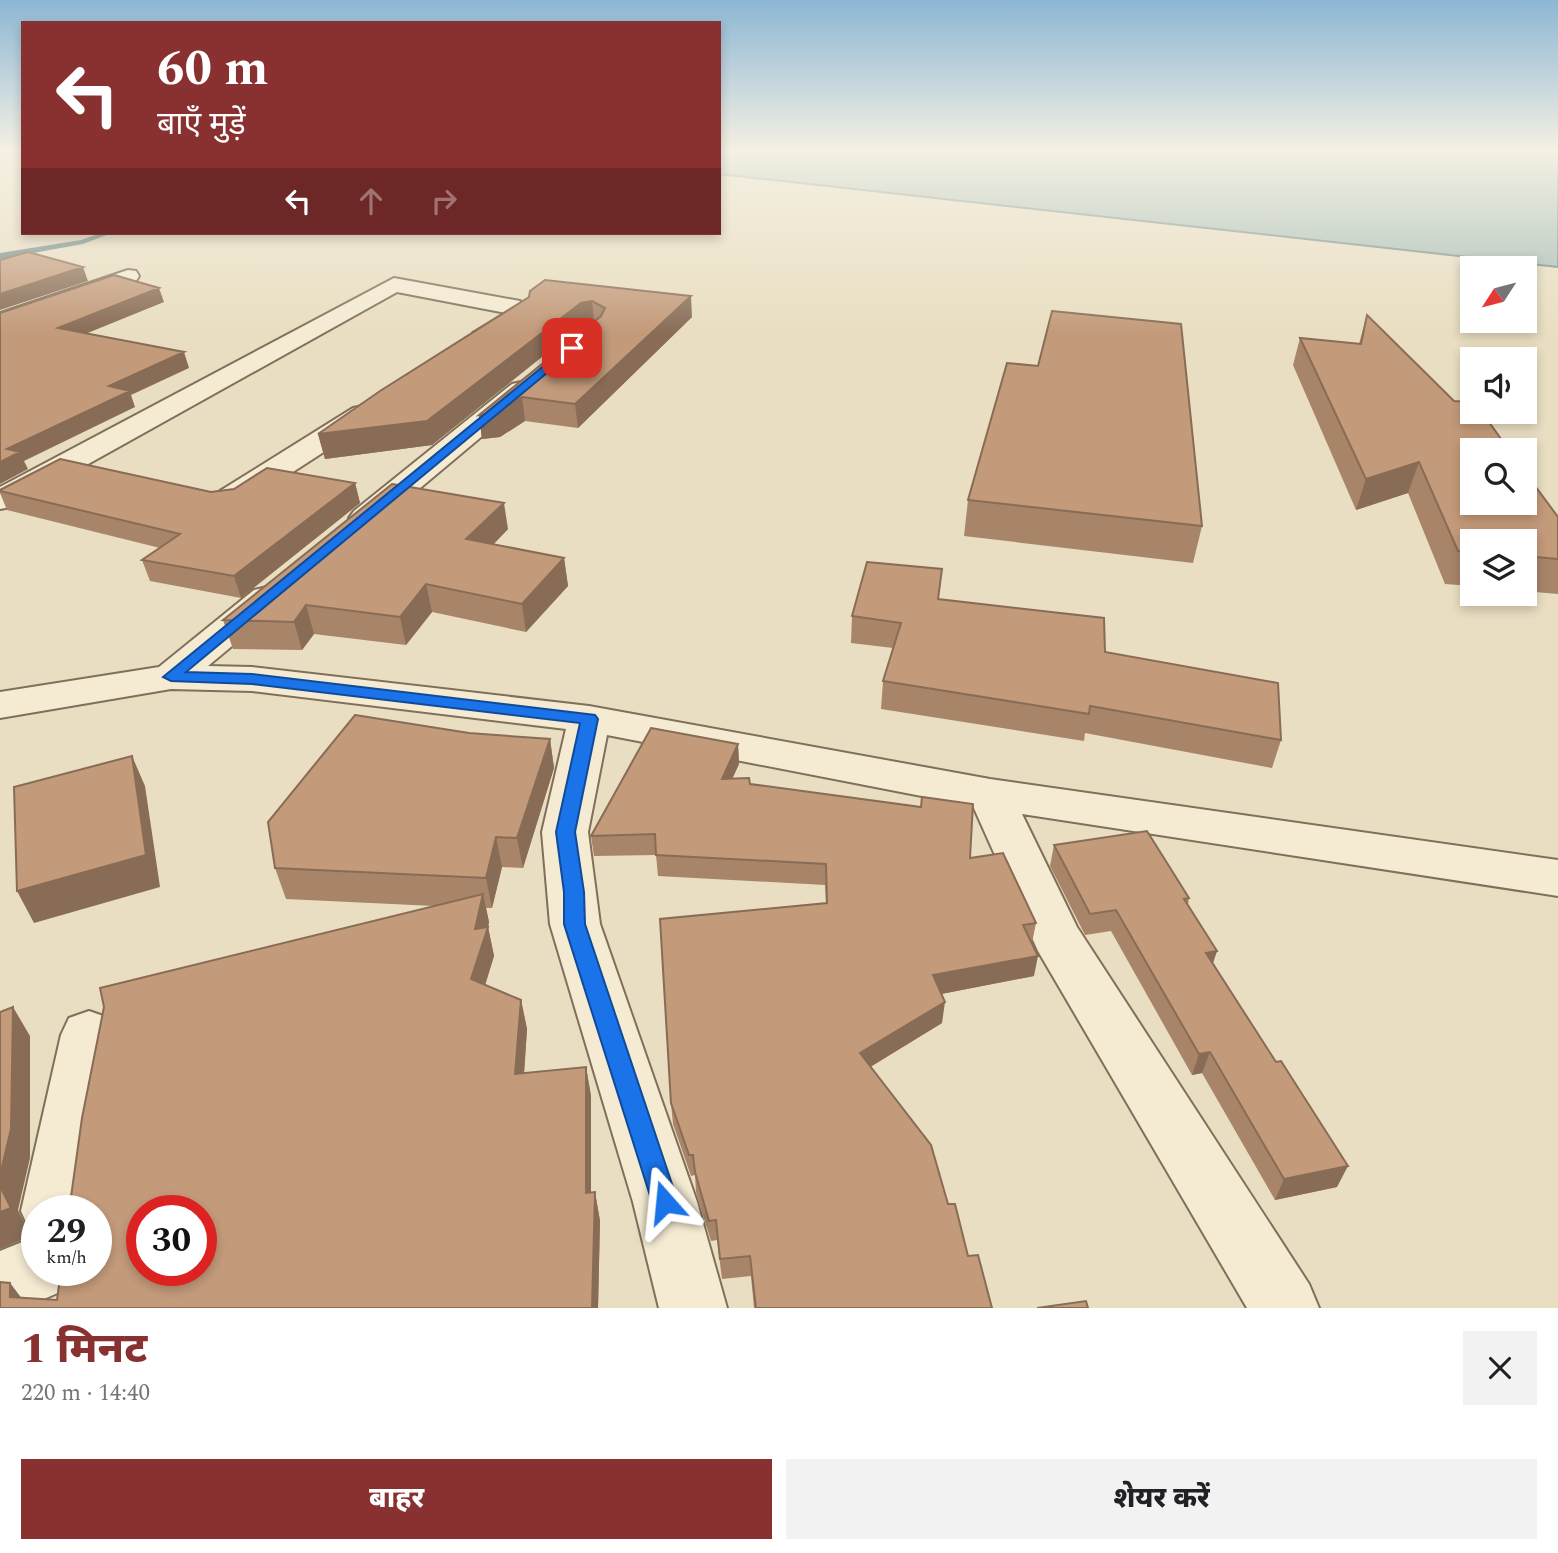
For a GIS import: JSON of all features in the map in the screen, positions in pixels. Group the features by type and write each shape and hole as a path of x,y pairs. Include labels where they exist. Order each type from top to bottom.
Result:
{"street":[{"path":"0,321 128,276"},
{"path":"0,500 394,285 512,306 518,310 518,316 460,352"},
{"path":"344,535 539,375"},
{"path":"228,499 379,404"},
{"path":"171,677 290,579"},
{"path":"0,705 171,677 252,679 589,719 990,794 1558,878"},
{"path":"589,719 565,832 574,892 575,924 665,1202 693,1308"},
{"path":"990,794 1056,937 1285,1308"},
{"path":"55,1195 89,1035"},
{"path":"0,1284 21,1276"},
{"path":"35,1308 37,1286"}],"water":[{"path":"1071,213 1558,213 1558,267 1537,265 1537,256 1460,256"}],"building":[{"path":"28,252 83,267 0,294 0,260"},
{"path":"114,275 159,288 58,328 184,352 109,386 130,391 7,449 20,452 0,462 0,313"},
{"path":"545,280 691,296 575,404 522,397 496,413 479,415 601,316 605,308 592,301 581,303 427,421 318,434 380,391 529,297 530,291"},
{"path":"1052,311 1181,324 1202,526 968,500 1007,363 1038,366"},
{"path":"1367,315 1454,401 1460,401 1460,424 1490,424 1500,438 1460,438 1460,515 1537,515 1537,489 1558,517 1558,559 1537,557 1537,529 1460,529 1458,551 1419,462 1366,479 1300,338 1361,344"},
{"path":"60,459 211,492 234,489 267,468 355,483 234,576 142,560 180,534 0,491"},
{"path":"392,484 504,503 466,539 564,558 522,604 426,584 400,617 306,605 294,622 223,620"},
{"path":"867,562 942,569 938,599 1104,618 1105,652 1278,683 1281,740 1090,706 1089,714 883,681 901,623 852,616"},
{"path":"355,715 469,733 550,739 517,838 496,837 486,878 275,868 268,822"},
{"path":"651,728 738,744 722,779 749,778 750,784 921,807 922,797 973,804 970,858 1003,853 1036,923 1023,925 1038,956 933,975 945,1002 860,1053 931,1145 948,1204 955,1204 968,1256 978,1255 992,1308 756,1308 750,1256 720,1259 716,1220 709,1221 693,1155 689,1155 671,1103 660,919 827,903 826,864 656,855 655,834 591,836"},
{"path":"132,756 146,855 17,891 14,787"},
{"path":"1147,831 1189,898 1184,899 1217,951 1206,953 1276,1062 1281,1061 1348,1166 1284,1179 1210,1052 1199,1054 1116,910 1090,914 1054,845"},
{"path":"483,894 475,929 488,927 471,979 521,1000 515,1074 586,1067 586,1193 595,1192 592,1308 0,1308 0,1282 10,1283 10,1297 57,1300 59,1286 112,1286 112,1195 71,1195 82,1118 104,1007 100,988"},
{"path":"13,1007 11,1129 0,1175 0,1012"},
{"path":"0,1186 11,1208 0,1212"},
{"path":"1086,1301 1088,1308 1037,1308"}],"waterway":[{"path":"0,256 83,242 102,235"}],"route":[{"path":"572,348 171,677 252,679 589,719 565,832 574,892 575,924 665,1202"}]}
